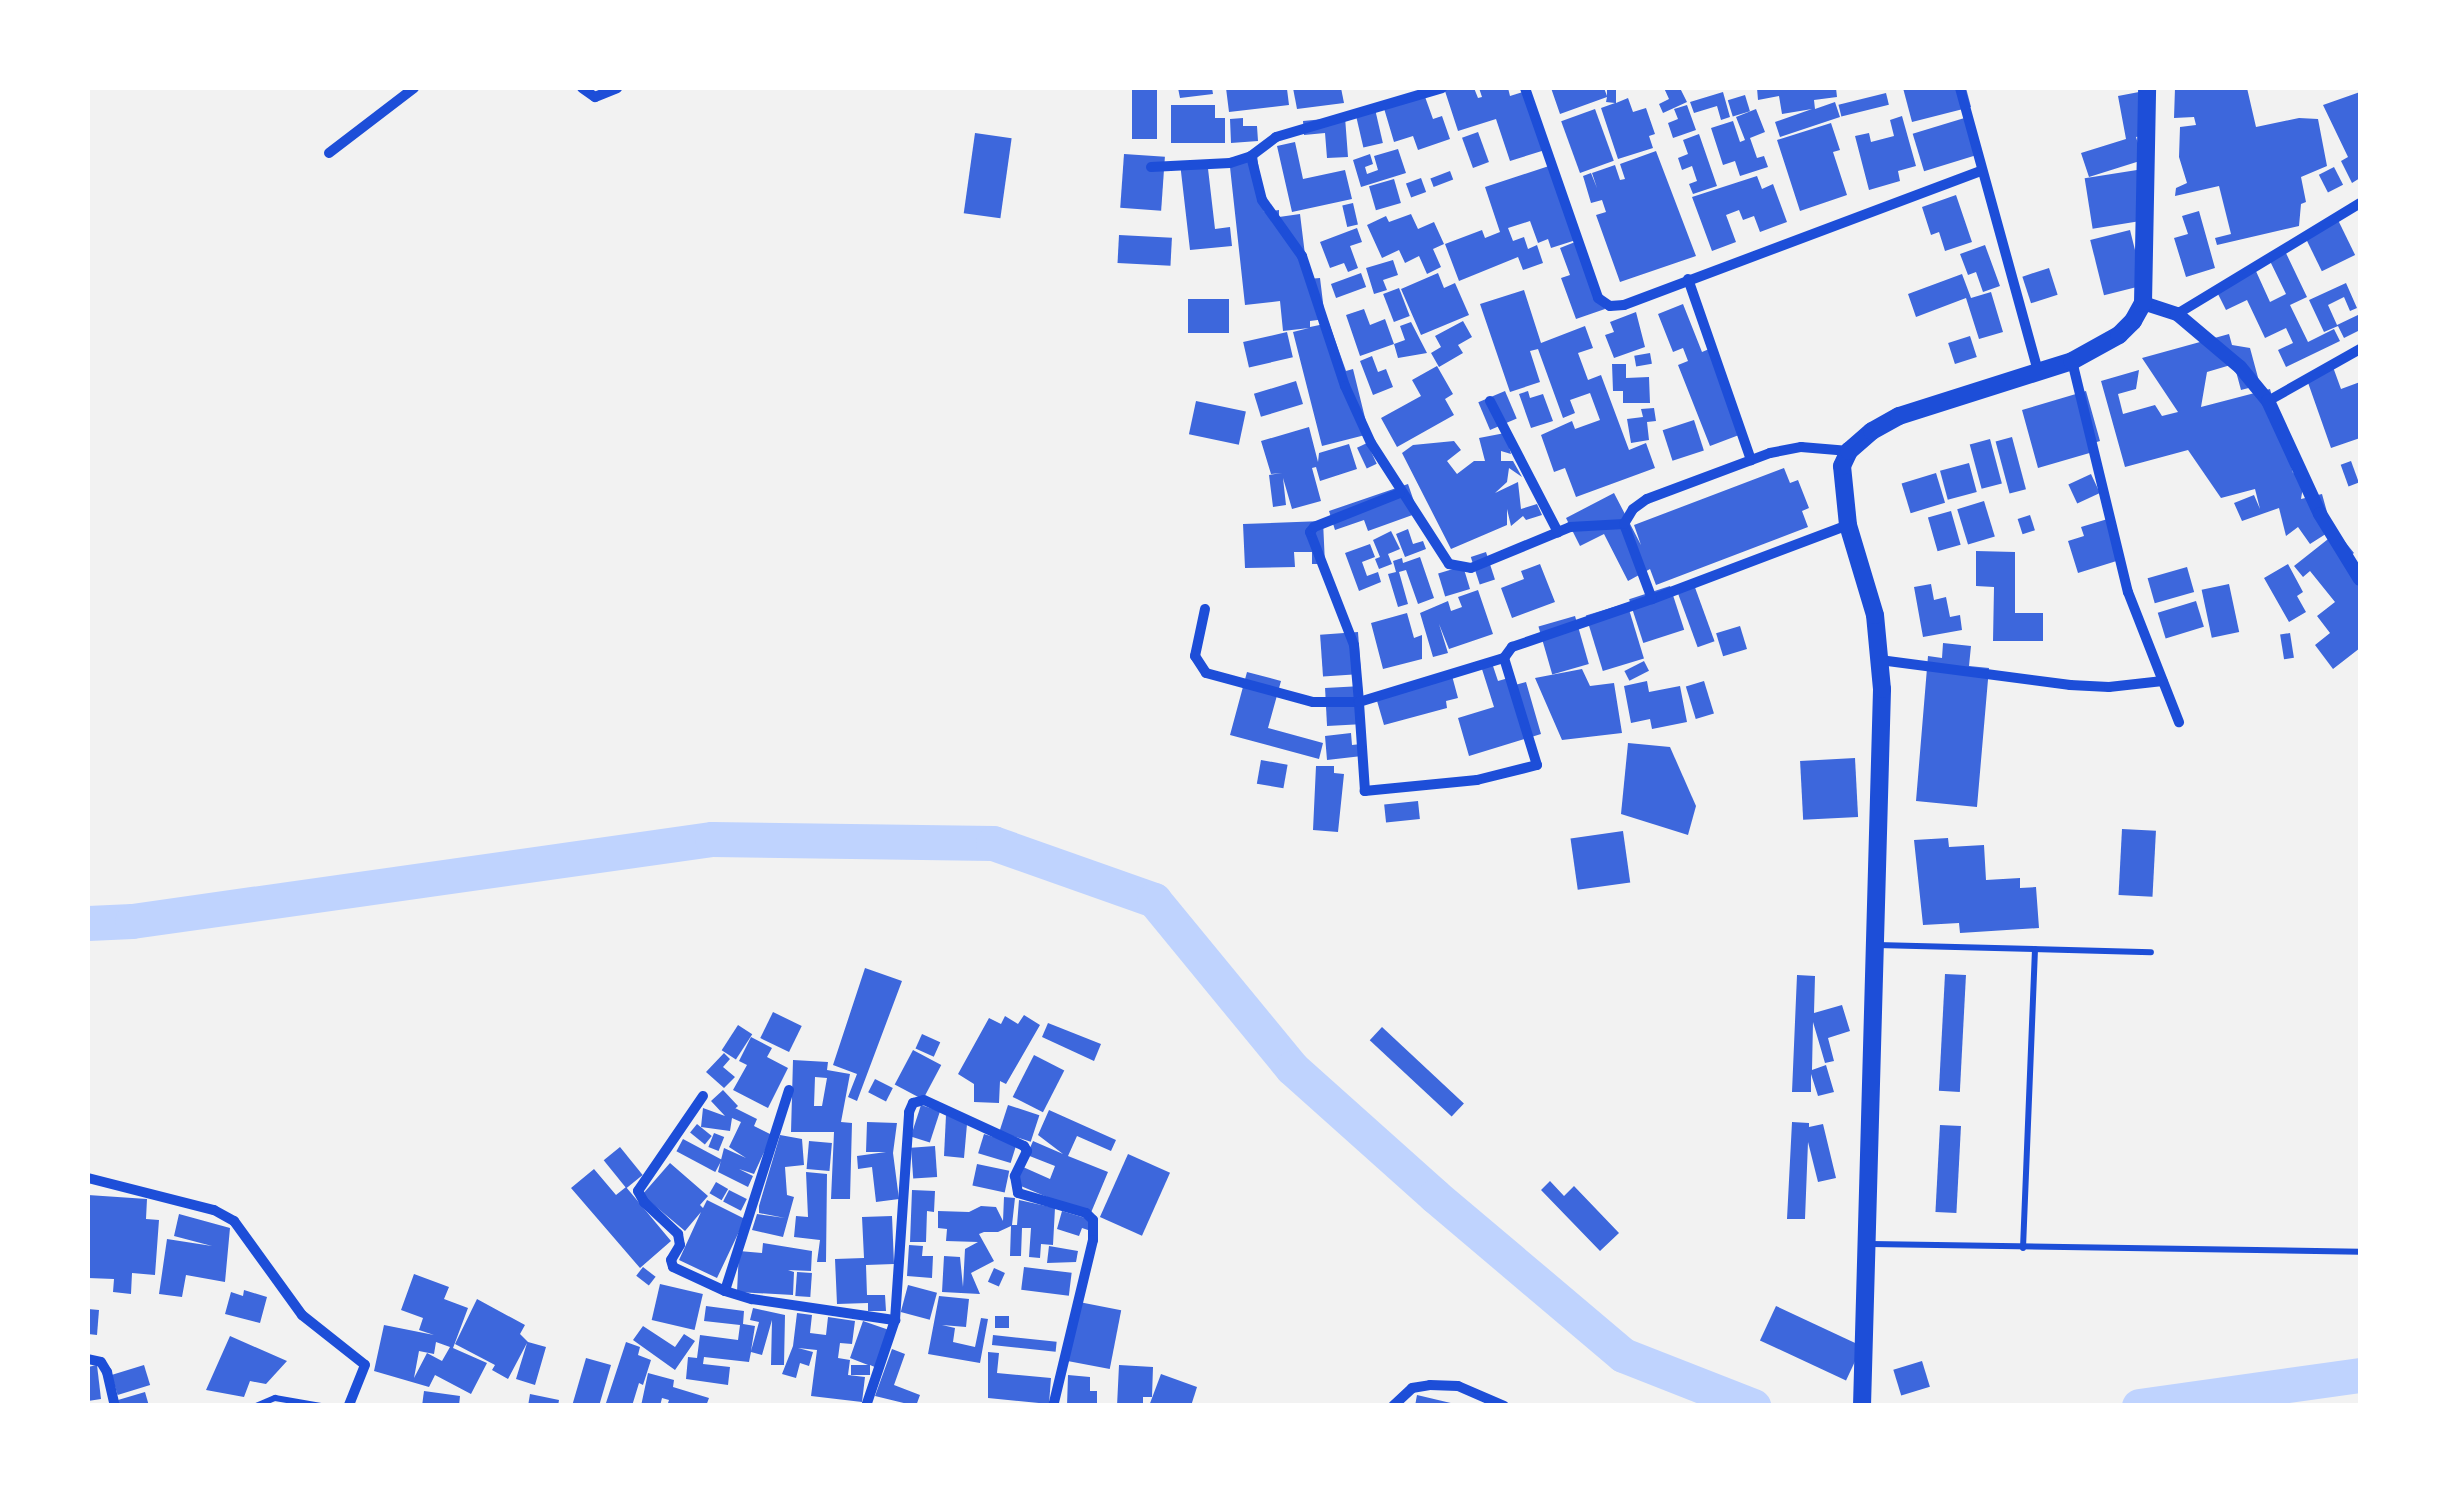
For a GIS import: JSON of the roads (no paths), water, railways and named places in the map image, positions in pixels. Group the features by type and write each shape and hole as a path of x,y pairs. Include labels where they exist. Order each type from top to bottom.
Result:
{"main road":[{"path":"1862,1406 1880,660 1876,615 1841,490 1842,466 1849,451 1872,431 1900,416 2072,361 2119,335 2143,303 2147,88"}],"street":[{"path":"329,153 414,88"},
{"path":"582,88 594,96 617,88"},
{"path":"1150,167 1230,163 1251,156 1276,137 1442,88"},
{"path":"1525,88 1598,298 1616,306 1981,171"},
{"path":"1960,88 2038,372"},
{"path":"1251,156 1262,200 1302,256 1345,386 1400,493 1441,556 1464,570 1582,525 1624,524"},
{"path":"2177,314 2360,203"},
{"path":"1688,279 1751,460"},
{"path":"2143,303 2177,314 2240,367 2268,401 2320,514 2360,579"},
{"path":"2268,401 2360,349"},
{"path":"2072,361 2128,592 2179,722"},
{"path":"1490,401 1558,532"},
{"path":"1652,599 1624,524 1627,514 1647,499 1751,460 1802,447 1849,451"},
{"path":"1400,493 1310,532 1354,645 1363,786 1368,792 1530,769 1539,760 1504,658"},
{"path":"1204,609 1195,656 1206,673 1313,702 1359,702 1504,658 1512,647 1848,525"},
{"path":"1880,660 2070,685 2109,687 2163,681"},
{"path":"724,1291 789,1090"},
{"path":"703,1096 638,1191 644,1202 678,1234 680,1245 671,1264 724,1291 895,1320"},
{"path":"866,1406 895,1320 909,1112 915,1102 924,1100 1024,1146 1026,1154 1014,1176 1018,1192 1093,1220 1093,1240 1054,1406"},
{"path":"88,1178 214,1210 234,1222 302,1315 365,1365 348,1405"},
{"path":"88,1359 101,1362 107,1372 114,1406"},
{"path":"1392,1406 1412,1388 1430,1386 1458,1386 1504,1406"}],"lane":[{"path":"1876,945 2152,952"},
{"path":"2024,1248 2035,948"},
{"path":"1865,1244 2360,1252"},
{"path":"256,1406 275,1398 322,1406"}],"waterway":[{"path":"88,923 132,921 712,839 993,843 1154,900 1292,1068 1435,1196 1623,1355 1753,1406"},
{"path":"2139,1406 2360,1375"}]}
